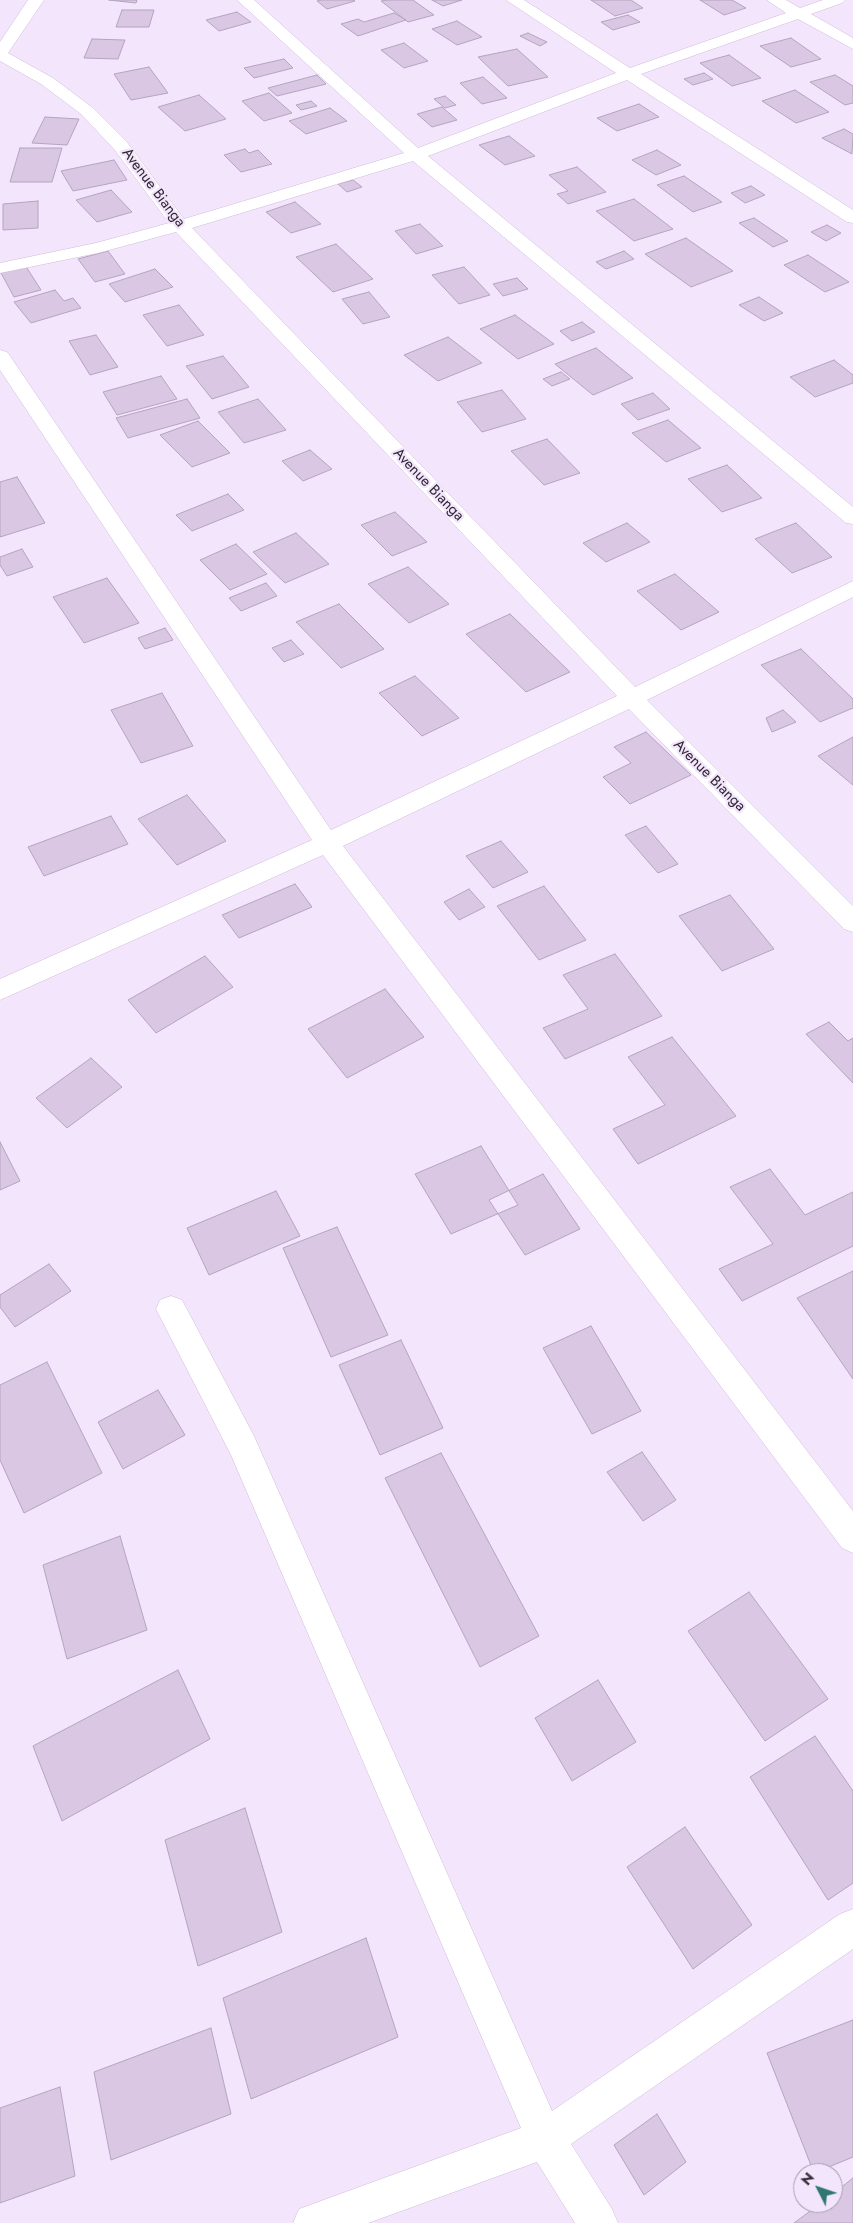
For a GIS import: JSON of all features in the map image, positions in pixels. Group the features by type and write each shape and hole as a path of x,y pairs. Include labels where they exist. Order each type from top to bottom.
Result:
{"street":[{"path":"0,54 36,0"},
{"path":"245,0 416,155 853,518"},
{"path":"514,0 853,218"},
{"path":"775,0 853,44"},
{"path":"0,268 98,248 180,226 416,155 627,74 837,0"},
{"name":"Avenue Bianga","path":"0,54 47,81 87,111 120,145 180,226 632,698 853,922"},
{"path":"0,356 327,843 853,1538"},
{"path":"0,990 327,843 632,698 853,588"},
{"path":"171,1309 243,1446 545,2139 598,2223"},
{"path":"313,2223 545,2139 853,1927"}],"building":[{"path":"109,0 137,0 136,3"},
{"path":"413,0 434,15 408,22 381,1"},
{"path":"432,0 462,0 443,6"},
{"path":"591,0 631,0 643,8 615,16"},
{"path":"700,0 732,0 746,8 724,15"},
{"path":"317,1 355,1 327,9"},
{"path":"122,10 154,10 149,27 116,27"},
{"path":"237,12 251,22 219,31 206,20"},
{"path":"394,13 406,20 358,36 341,24 358,19 364,22"},
{"path":"628,15 640,22 613,30 601,22"},
{"path":"457,21 482,37 457,45 432,29"},
{"path":"528,33 547,42 540,46 520,36"},
{"path":"791,38 821,59 791,67 760,46"},
{"path":"92,39 125,40 118,59 84,58"},
{"path":"404,43 428,61 404,68 381,50"},
{"path":"517,49 548,77 508,86 478,57"},
{"path":"729,55 761,78 732,86 700,63"},
{"path":"284,59 293,68 254,78 244,68"},
{"path":"149,67 168,93 131,100 114,74"},
{"path":"704,73 713,79 693,85 684,79"},
{"path":"317,75 326,84 277,96 268,88"},
{"path":"835,75 853,86 853,103 845,105 810,82"},
{"path":"483,77 507,98 482,104 460,83"},
{"path":"795,90 829,112 796,123 762,101"},
{"path":"269,93 292,113 264,121 242,101"},
{"path":"199,95 226,119 185,131 158,107"},
{"path":"445,96 456,105 445,108 434,99"},
{"path":"311,101 317,106 301,110 296,105"},
{"path":"639,104 659,117 617,131 597,118"},
{"path":"442,107 457,120 432,127 417,114"},
{"path":"330,108 347,121 306,134 289,121"},
{"path":"45,117 79,119 67,145 32,143"},
{"path":"844,129 853,134 852,154 822,138"},
{"path":"509,136 535,156 505,165 479,145"},
{"path":"20,148 62,148 52,182 10,182"},
{"path":"245,149 249,153 258,150 272,164 241,172 224,155"},
{"path":"657,150 681,165 656,175 632,160"},
{"path":"114,160 127,180 73,191 61,171"},
{"path":"577,167 606,192 568,204 557,194 568,191 549,175"},
{"path":"684,176 722,202 693,212 657,185"},
{"path":"353,180 362,187 347,192 338,184"},
{"path":"751,186 765,195 745,203 731,193"},
{"path":"111,190 132,212 97,222 76,200"},
{"path":"634,199 673,229 634,241 596,211"},
{"path":"38,201 38,228 3,230 3,204"},
{"path":"295,202 321,224 291,233 266,212"},
{"path":"754,218 788,241 773,247 739,223"},
{"path":"420,224 443,246 416,254 395,231"},
{"path":"827,225 841,233 826,241 811,232"},
{"path":"686,238 733,271 691,287 645,254"},
{"path":"336,244 373,279 333,292 296,257"},
{"path":"108,251 125,274 95,282 78,259"},
{"path":"624,251 634,259 606,269 596,262"},
{"path":"808,255 849,282 825,292 784,265"},
{"path":"25,265 41,290 14,297 0,271"},
{"path":"464,267 490,295 459,304 432,275"},
{"path":"155,269 173,287 125,302 109,284"},
{"path":"517,278 528,289 503,296 493,284"},
{"path":"55,290 64,301 73,298 81,308 31,323 14,302"},
{"path":"369,292 390,317 363,324 342,299"},
{"path":"759,297 783,313 764,321 739,305"},
{"path":"179,305 204,335 167,346 143,315"},
{"path":"515,315 554,344 518,359 480,329"},
{"path":"582,322 595,332 572,341 560,331"},
{"path":"96,335 118,367 90,375 69,341"},
{"path":"448,337 482,363 438,381 404,355"},
{"path":"596,348 633,378 593,395 555,364"},
{"path":"223,356 249,387 212,399 186,366"},
{"path":"834,360 853,375 853,383 815,397 790,377"},
{"path":"561,372 570,379 552,386 543,379"},
{"path":"161,376 177,399 117,415 103,392"},
{"path":"502,390 526,419 482,432 457,402"},
{"path":"653,393 670,409 638,420 621,404"},
{"path":"187,399 200,418 128,438 116,418"},
{"path":"258,399 286,430 244,443 218,412"},
{"path":"668,420 701,448 666,462 632,433"},
{"path":"198,421 230,453 192,467 160,435"},
{"path":"547,439 580,473 544,485 511,451"},
{"path":"310,450 332,469 303,481 282,461"},
{"path":"727,465 762,498 722,512 688,479"},
{"path":"17,477 45,523 0,537 0,482"},
{"path":"228,494 244,510 192,531 176,515"},
{"path":"395,512 427,542 392,556 361,525"},
{"path":"627,523 650,542 606,562 583,543"},
{"path":"796,523 832,557 792,573 755,539"},
{"path":"296,533 329,564 285,583 253,552"},
{"path":"236,544 267,574 230,590 200,560"},
{"path":"22,549 33,567 7,576 0,565 0,557"},
{"path":"408,567 449,604 409,623 368,584"},
{"path":"675,574 719,612 681,630 637,591"},
{"path":"107,578 139,623 84,643 53,597"},
{"path":"266,583 277,596 241,611 229,598"},
{"path":"339,604 384,649 341,668 296,622"},
{"path":"510,614 570,672 526,692 466,634"},
{"path":"165,628 173,640 145,649 138,638"},
{"path":"291,640 304,654 284,662 272,648"},
{"path":"801,649 853,699 853,708 820,722 761,665"},
{"path":"415,676 459,718 422,736 379,693"},
{"path":"162,693 193,746 141,763 111,710"},
{"path":"783,710 796,722 772,732 766,718"},
{"path":"646,732 691,775 630,804 603,777 631,763 614,747"},
{"path":"853,737 853,785 818,756"},
{"path":"187,795 226,841 177,865 138,819"},
{"path":"111,816 128,844 44,876 28,847"},
{"path":"646,826 678,864 658,873 625,835"},
{"path":"501,841 528,872 493,888 466,856"},
{"path":"295,884 312,907 239,938 222,915"},
{"path":"544,886 586,940 539,960 497,906"},
{"path":"469,889 485,907 459,920 444,902"},
{"path":"730,895 774,949 722,971 679,916"},
{"path":"615,954 662,1016 565,1059 543,1028 588,1009 563,975"},
{"path":"205,956 233,987 156,1033 128,1000"},
{"path":"385,989 424,1037 347,1078 308,1029"},
{"path":"829,1022 848,1041 853,1038 853,1083 806,1034"},
{"path":"672,1037 736,1116 638,1164 613,1129 665,1105 628,1057"},
{"path":"91,1058 122,1087 67,1128 36,1098"},
{"path":"0,1142 20,1181 0,1190"},
{"path":"481,1146 518,1205 451,1234 415,1174"},
{"path":"770,1169 805,1215 853,1192 853,1246 742,1301 719,1269 773,1244 730,1187"},
{"path":"543,1174 580,1229 525,1255 489,1200"},
{"path":"276,1191 300,1236 209,1275 187,1228"},
{"path":"337,1227 388,1335 331,1357 283,1248"},
{"path":"49,1264 71,1291 15,1327 0,1307 0,1295"},
{"path":"853,1271 853,1379 797,1298"},
{"path":"591,1326 641,1411 592,1434 543,1348"},
{"path":"401,1340 443,1428 380,1455 339,1365"},
{"path":"47,1362 102,1473 24,1513 0,1460 0,1385"},
{"path":"158,1390 185,1435 123,1469 98,1422"},
{"path":"642,1452 676,1500 643,1521 607,1472"},
{"path":"441,1453 539,1636 480,1667 385,1478"},
{"path":"120,1536 147,1630 67,1659 43,1565"},
{"path":"749,1592 828,1699 765,1741 688,1631"},
{"path":"178,1670 210,1739 62,1821 33,1746"},
{"path":"598,1680 636,1742 572,1781 535,1718"},
{"path":"815,1736 853,1791 853,1883 828,1900 750,1777"},
{"path":"245,1808 282,1932 198,1966 165,1840"},
{"path":"685,1827 752,1925 693,1969 627,1867"},
{"path":"366,1938 398,2037 251,2099 223,1998"},
{"path":"853,2020 853,2157 838,2163 810,2163 767,2053"},
{"path":"211,2028 231,2114 111,2160 94,2072"},
{"path":"60,2087 75,2176 0,2203 0,2108"},
{"path":"657,2114 686,2162 644,2195 614,2145"},
{"path":"853,2178 853,2223 794,2223 808,2213 843,2213 843,2186"}]}
